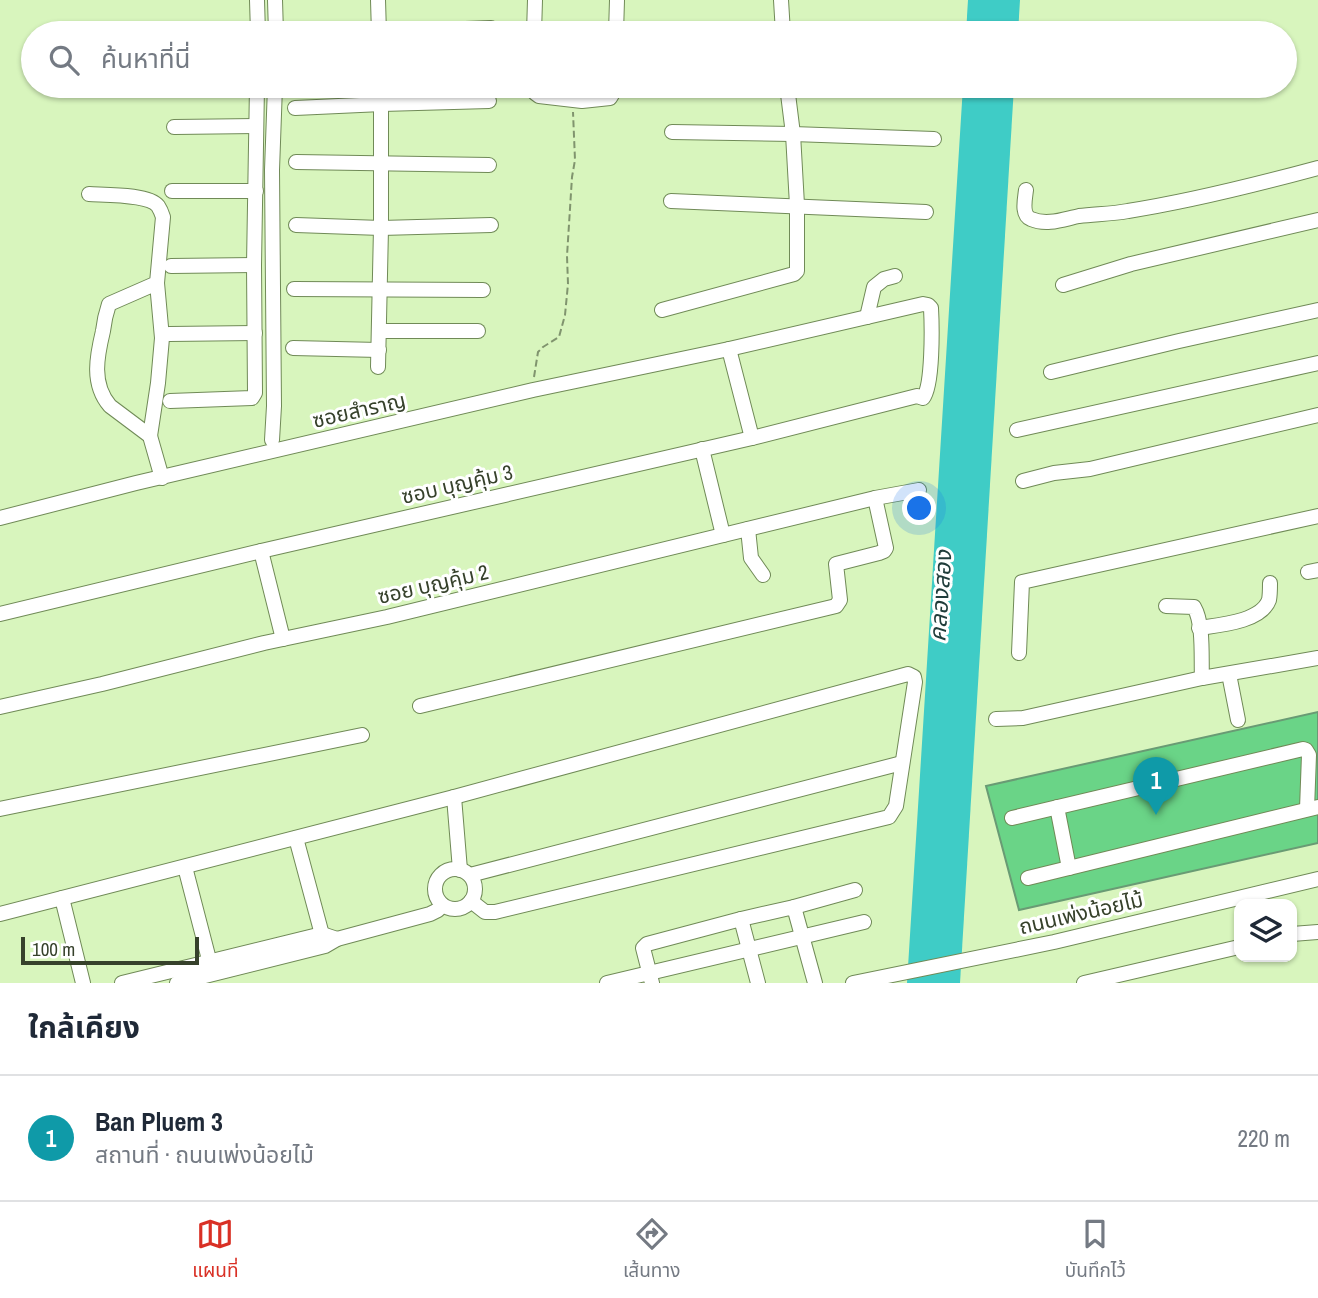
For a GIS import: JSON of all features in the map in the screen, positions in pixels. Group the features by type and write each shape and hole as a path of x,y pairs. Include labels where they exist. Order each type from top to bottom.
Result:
{"street":[{"path":"257,0 258,21"},
{"path":"275,0 276,21"},
{"path":"378,0 379,21"},
{"path":"534,21 535,0"},
{"path":"616,21 617,0"},
{"path":"781,0 782,21"},
{"path":"170,401 254,396 257,98"},
{"path":"272,440 275,98"},
{"path":"378,366 382,98"},
{"path":"556,98 597,101 610,98"},
{"path":"662,310 794,274 798,268 797,205 788,98"},
{"path":"295,108 489,102"},
{"path":"174,127 256,126"},
{"path":"672,132 934,139"},
{"path":"296,162 489,165"},
{"path":"1026,190 1026,215 1030,219 1055,222 1077,216 1125,211 1196,198 1318,168"},
{"path":"172,191 256,191"},
{"path":"89,194 147,198 160,208 163,217 157,283 162,338 150,436 162,478"},
{"path":"671,201 926,212"},
{"path":"1063,285 1131,264 1318,220"},
{"path":"296,225 381,228 491,225"},
{"path":"171,266 254,265"},
{"path":"867,317 874,287 884,279 895,276"},
{"path":"150,436 128,421 104,399 97,375 97,358 109,304 157,283"},
{"path":"294,289 483,290"},
{"name":"ซอยสำราญ","path":"0,518 533,390 729,349 923,304 931,309 931,355 927,393 923,398"},
{"path":"1051,372 1318,310"},
{"path":"379,331 478,331"},
{"path":"169,334 255,333"},
{"path":"293,348 379,350"},
{"path":"729,349 751,438"},
{"path":"1017,429 1318,363"},
{"name":"ซอบ บุญคุ้ม 3","path":"0,614 751,438 916,396 923,398"},
{"path":"1023,481 1318,415"},
{"path":"702,449 723,535"},
{"name":"ซอย บุญคุ้ม 2","path":"0,707 283,639 387,617 875,498 919,490"},
{"path":"420,706 836,606 839,600 836,564 879,553 886,548 875,498"},
{"path":"1019,653 1022,582 1318,516"},
{"path":"748,529 751,558 763,575"},
{"path":"261,551 283,639"},
{"path":"1199,628 1252,617 1263,609 1269,600 1270,583"},
{"path":"1166,606 1194,607 1197,611 1202,678"},
{"path":"996,719 1023,718 1202,678 1318,658"},
{"path":"0,914 454,797 908,674 914,677 896,806 889,817 495,912 485,912 471,901"},
{"path":"1229,674 1237,720"},
{"path":"0,809 362,735"},
{"path":"1012,818 1303,750 1306,750 1308,755 1312,808 1028,878"},
{"path":"454,797 465,872 475,886 471,901 466,906 455,909 442,905 434,889 441,874 447,870 465,872 902,763"},
{"path":"1057,807 1069,867"},
{"path":"296,838 328,940"},
{"path":"185,867 211,968"},
{"name":"ถนนเพ่งน้อยไม้","path":"853,983 1054,942 1318,879"},
{"path":"651,978 643,948 645,945 855,890"},
{"path":"62,898 83,983"},
{"path":"122,983 211,968 328,940 430,914 442,905"},
{"path":"794,907 815,983"},
{"path":"741,919 758,983"},
{"path":"607,983 651,978 748,950 864,922"},
{"path":"1297,934 1318,932"},
{"path":"1084,983 1234,948"},
{"path":"177,983 211,968"}],"path":[{"path":"533,390 538,352 559,337 565,315 575,160 573,100"}],"water":[{"path":"968,0 1020,0 1019,21 967,21"},
{"name":"คลองสอง","path":"962,98 1013,98 960,983 907,983"}],"building":[{"path":"1318,712 1318,843 1019,910 986,786"}],"place":[{"name":"Ban Pluem 3","path":"1156,815"}]}
